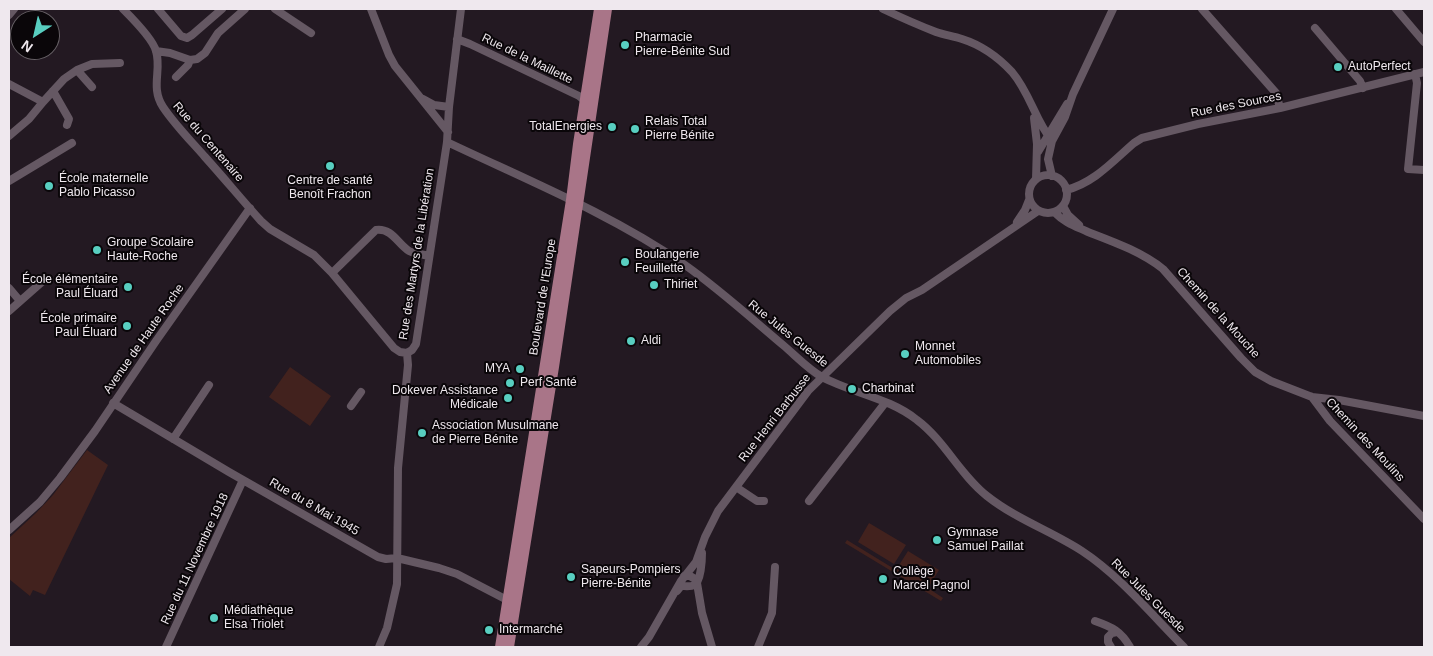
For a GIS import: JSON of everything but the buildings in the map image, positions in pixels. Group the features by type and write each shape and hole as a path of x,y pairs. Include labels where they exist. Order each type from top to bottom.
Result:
{"main road":[{"name":"Boulevard de l'Europe","path":"574,202 578,144 600,9"},
{"name":"Boulevard de l'Europe","path":"509,647 514,566 574,202 589,136 608,9"},
{"name":"Boulevard de l'Europe","path":"500,647 511,602"}],"street":[{"path":"9,15 14,9"},
{"path":"123,9 149,38 156,50 190,60 197,59 205,52 218,33 245,9"},
{"path":"158,9 181,36 186,38 222,9"},
{"path":"275,9 311,33"},
{"path":"371,9 395,66 448,132"},
{"name":"Rue des Martyrs de la Libération","path":"379,647 387,628 398,584 398,468 408,365 407,353 416,344 447,142 449,107 461,9"},
{"path":"883,9 927,28 981,47 1012,72 1022,86 1039,124 1050,139 1048,159 1052,176"},
{"path":"1037,153 1065,118 1073,94 1113,9"},
{"path":"1202,9 1276,93 1280,108"},
{"path":"1396,9 1424,42"},
{"path":"1315,28 1360,81 1363,88"},
{"name":"Rue de la Maillette","path":"457,39 570,92 585,101"},
{"name":"Rue du Centenaire","path":"156,50 158,64 157,87 159,100 163,108 250,208"},
{"path":"176,77 188,66 190,60"},
{"path":"9,136 29,119 64,79 77,70 92,64 120,63"},
{"path":"77,70 92,87"},
{"name":"Rue des Sources","path":"1066,190 1091,180 1134,142 1142,138 1198,124 1280,108 1424,72"},
{"path":"1415,74 1417,83 1408,169 1424,170"},
{"path":"9,84 43,102"},
{"path":"52,91 69,119 67,125"},
{"path":"422,98 434,106 449,107"},
{"path":"1032,106 1037,153 1036,179"},
{"name":"Rue Jules Guesde","path":"447,142 611,220 686,266 822,377 904,411 918,420 985,495 1006,510 1062,539 1096,561 1112,574 1184,647"},
{"path":"9,181 72,144"},
{"path":"1046,175 1061,181 1066,190 1067,196 1062,206 1054,212 1043,213 1038,211 1029,200 1030,186 1036,179 1046,175"},
{"name":"Rue Henri Barbusse","path":"1006,232 1018,221 1029,200"},
{"name":"Chemin de la Mouche","path":"1062,206 1072,220 1087,231"},
{"path":"250,208 270,230 314,255 332,273 394,348 400,352 407,353"},
{"name":"Avenue de Haute Roche","path":"9,530 40,502 60,478 95,431 250,208"},
{"name":"Rue Henri Barbusse","path":"641,647 649,637 677,586 696,562 710,524 718,511 808,391 890,311 906,298 922,290 1038,211"},
{"name":"Chemin de la Mouche","path":"1054,212 1072,226 1153,261 1163,269 1241,358 1255,372 1271,381 1312,397 1339,400 1424,416"},
{"path":"332,273 376,230 382,229 389,232 410,252 429,256"},
{"path":"9,311 43,281"},
{"path":"9,288 20,300"},
{"path":"173,439 209,385"},
{"path":"351,406 360,392"},
{"name":"Chemin des Moulins","path":"1312,397 1330,421 1424,519"},
{"name":"Rue du 8 Mai 1945","path":"113,403 378,557 386,559 397,558 440,568 457,574 511,602"},
{"path":"809,501 885,403"},
{"name":"Rue du 11 Novembre 1918","path":"166,647 243,480"},
{"path":"736,487 757,501 764,501"},
{"name":"Rue Henri Barbusse","path":"697,583 702,559 702,545"},
{"path":"758,647 772,613 775,566"},
{"path":"684,576 695,578 697,583 702,612 712,647"},
{"path":"674,594 682,586 693,586 697,583"},
{"path":"1095,621 1112,626 1125,638 1128,645 1120,647"},
{"path":"1111,647 1108,637 1112,632 1117,632"}],"shaded area":[{"path":"290,367 331,396 310,426 269,397"},
{"path":"87,450 108,465 45,595 33,590 30,596 9,579 9,538 53,495"},
{"path":"869,523 906,545 894,564 858,542"},
{"path":"847,540 896,570 908,551 939,570 928,588 943,598 941,601 845,543"}],"place":[{"name":"Pharmacie Pierre-Bénite Sud","path":"625,45"},
{"name":"AutoPerfect","path":"1338,67"},
{"name":"TotalEnergies","path":"612,127"},
{"name":"Relais Total Pierre Bénite","path":"635,129"},
{"name":"Centre de santé Benoît Frachon","path":"330,166"},
{"name":"École maternelle Pablo Picasso","path":"49,186"},
{"name":"Groupe Scolaire Haute-Roche","path":"97,250"},
{"name":"Boulangerie Feuillette","path":"625,262"},
{"name":"Thiriet","path":"654,285"},
{"name":"École élémentaire Paul Éluard","path":"128,287"},
{"name":"École primaire Paul Éluard","path":"127,326"},
{"name":"Aldi","path":"631,341"},
{"name":"Monnet Automobiles","path":"905,354"},
{"name":"MYA","path":"520,369"},
{"name":"Perf Santé","path":"510,383"},
{"name":"Charbinat","path":"852,389"},
{"name":"Dokever Assistance Médicale","path":"508,398"},
{"name":"Association Musulmane de Pierre Bénite","path":"422,433"},
{"name":"Gymnase Samuel Paillat","path":"937,540"},
{"name":"Sapeurs-Pompiers Pierre-Bénite","path":"571,577"},
{"name":"Collège Marcel Pagnol","path":"883,579"},
{"name":"Médiathèque Elsa Triolet","path":"214,618"},
{"name":"Intermarché","path":"489,630"}]}
